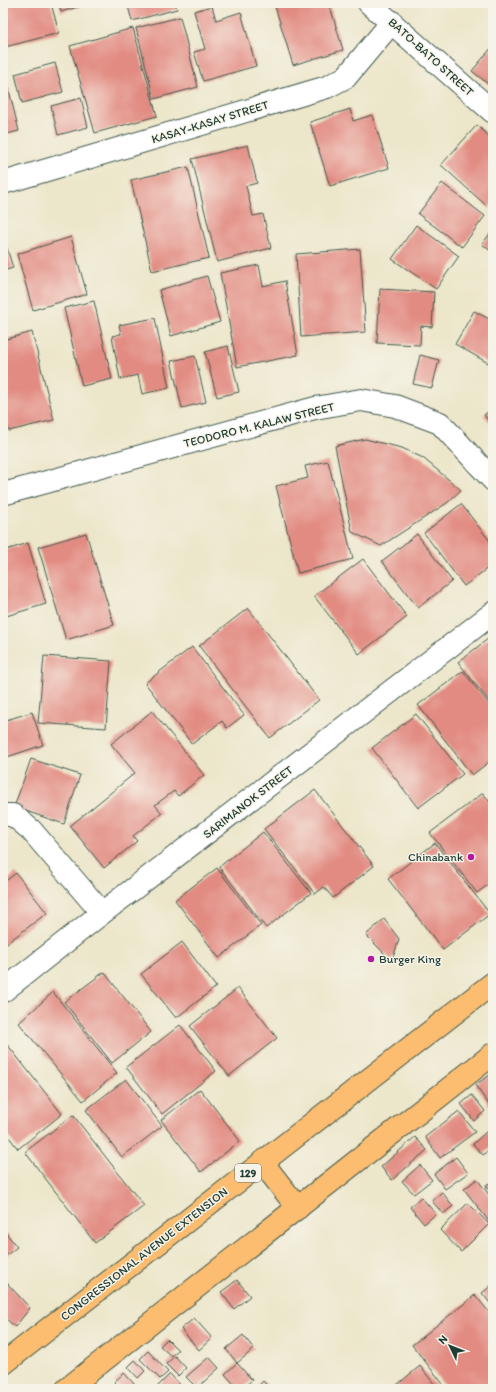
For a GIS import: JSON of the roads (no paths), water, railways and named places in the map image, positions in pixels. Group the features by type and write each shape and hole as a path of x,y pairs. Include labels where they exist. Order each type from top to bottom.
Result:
{"main road":[{"name":"CONGRESSIONAL AVENUE EXTENSION","path":"3,1364 493,983"},
{"path":"67,1389 493,1054"},
{"path":"262,1162 298,1208"}],"street":[{"name":"BATO-BATO STREET","path":"369,3 493,112"},
{"name":"KASAY-KASAY STREET","path":"3,183 327,87 346,77 392,22"},
{"name":"TEODORO M. KALAW STREET","path":"3,494 315,408 361,400 395,406 440,423 493,480"},
{"name":"SARIMANOK STREET","path":"3,991 102,913 493,613"},
{"path":"3,815 13,815 31,830 102,913"}],"place":[{"name":"Chinabank","path":"471,857"},
{"name":"Burger King","path":"371,959"}]}
